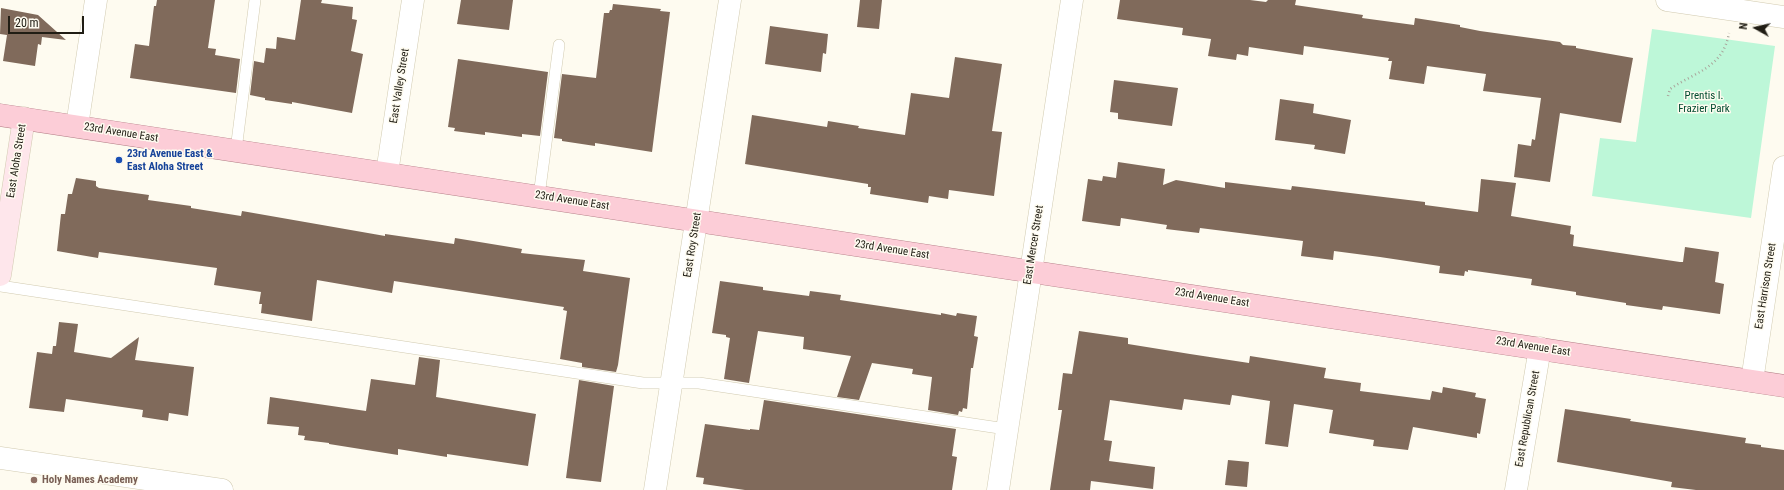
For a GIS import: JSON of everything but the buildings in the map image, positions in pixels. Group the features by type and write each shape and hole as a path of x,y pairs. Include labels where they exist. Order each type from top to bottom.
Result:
{"main road":[{"name":"23rd Avenue East","path":"0,115 1784,386"}],"street":[{"path":"77,126 96,0"},
{"name":"East Valley Street","path":"387,173 413,0"},
{"name":"East Roy Street","path":"656,490 730,0"},
{"name":"East Mercer Street","path":"998,490 1072,0"},
{"path":"1667,0 1784,17"},
{"name":"East Aloha Street","path":"0,275 24,118"},
{"name":"East Harrison Street","path":"1752,381 1784,167"},
{"name":"East Republican Street","path":"1516,490 1540,348"},
{"path":"0,458 222,490"}],"lane":[{"path":"236,150 255,0"},
{"path":"539,196 559,45"},
{"path":"0,286 643,383 699,384 1006,429"}],"path":[{"path":"1668,96 1670,89 1716,62 1723,53 1730,31"}],"green space":[{"name":"Prentis I. Frazier Park","path":"1652,29 1775,46 1751,218 1592,196 1600,138 1636,142"}],"place":[{"name":"23rd Avenue East & East Aloha Street","path":"119,160"},
{"name":"Holy Names Academy","path":"34,480"}]}
